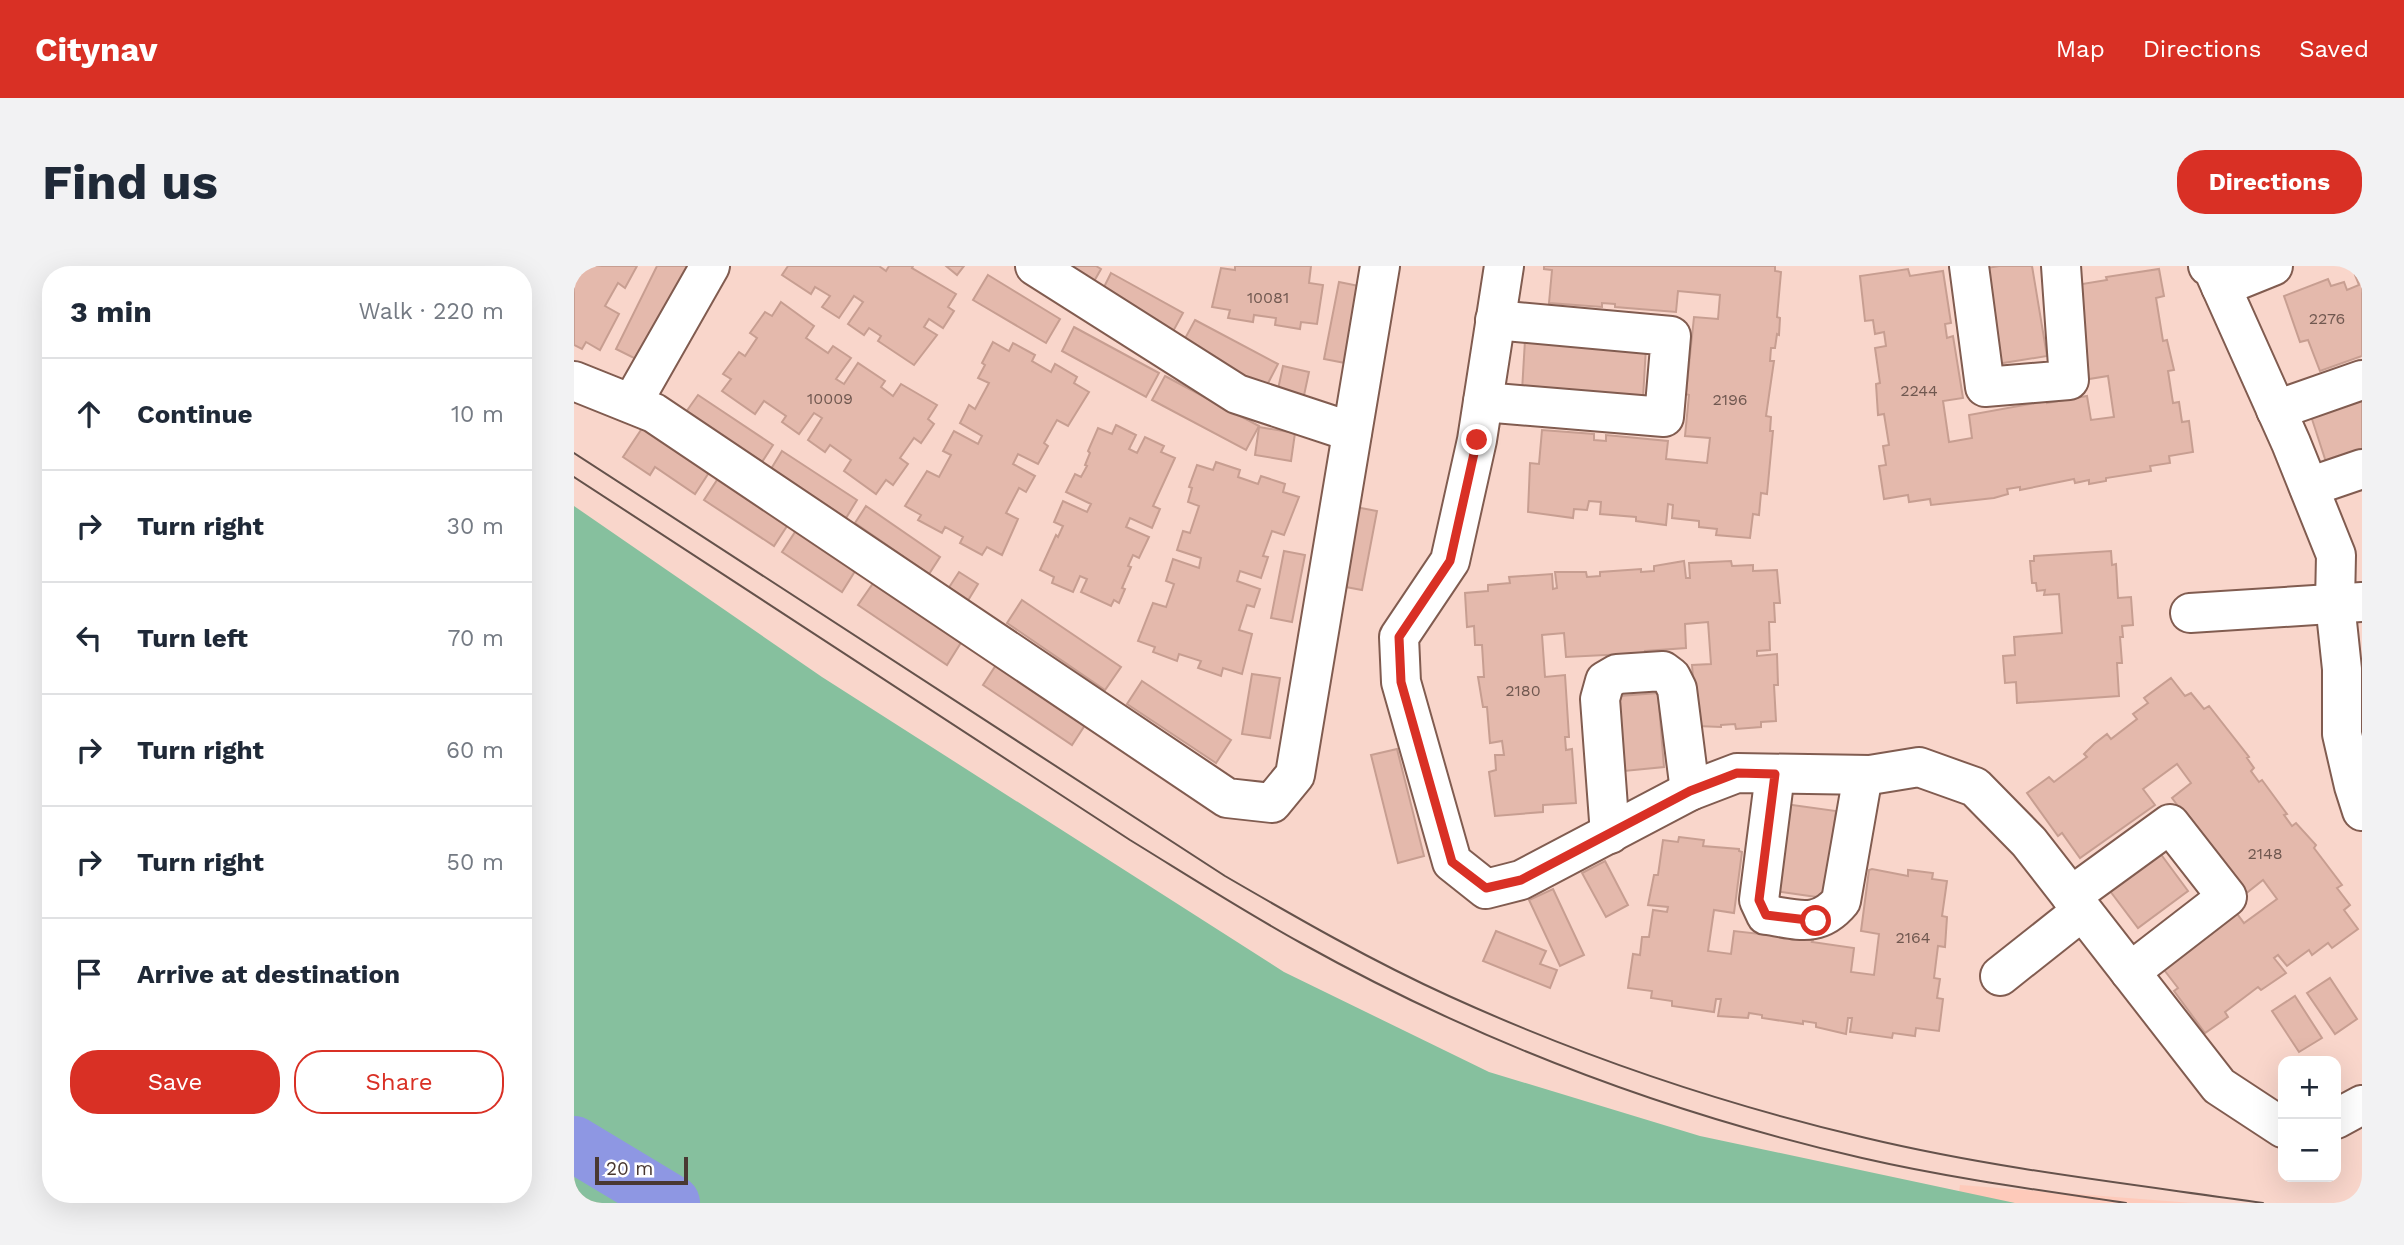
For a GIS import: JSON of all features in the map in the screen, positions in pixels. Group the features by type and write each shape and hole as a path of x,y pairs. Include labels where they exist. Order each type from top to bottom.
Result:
{"lane":[{"path":"632,403 710,266"},
{"path":"1035,266 1237,394 1352,432"},
{"path":"574,381 654,413 1227,798 1272,803 1295,775 1380,266"},
{"path":"1504,266 1477,440 1450,561 1399,637 1401,682 1452,862 1486,888 1521,880 1690,791 1737,773 1863,775 1919,767 1975,787 2029,842 2219,1086 2278,1125"},
{"path":"1969,266 1985,387 2069,380 2061,266"},
{"path":"2273,266 2215,277 2276,410 2336,555 2348,602 2352,670 2342,734 2362,811"},
{"path":"1483,402 1664,417 1671,335 1496,320"},
{"path":"2276,410 2362,380"},
{"path":"2309,487 2362,469"},
{"path":"2190,613 2348,602"},
{"path":"1610,834 1600,699 1605,681 1617,674 1663,671 1671,677 1677,689 1690,791"},
{"path":"1775,774 1759,900 1766,915 1816,921 1832,913 1841,901 1863,775"},
{"path":"2000,975 2076,903 2170,824 2227,897 2130,972"},
{"path":"2341,1116 2362,1105"}],"shaded area":[{"path":"1960,1185 2192,1203 1957,1203"}],"green space":[{"path":"574,506 822,677 1284,972 1489,1072 1700,1136 2015,1203 574,1203"}],"building":[{"path":"574,266 637,266 625,288 618,283 605,306 619,314 600,350 586,342 582,349 574,345"},
{"path":"657,266 689,266 642,362 616,349"},
{"path":"788,266 879,266 886,271 889,266 913,266 912,268 956,294 948,307 954,311 943,328 929,319 924,327 937,335 914,365 878,341 881,336 869,328 864,335 848,324 863,302 854,296 839,318 822,307 830,296 815,287 811,294 782,275"},
{"path":"946,266 964,266 957,275"},
{"path":"1047,266 1096,266 1101,269 1088,292"},
{"path":"1235,266 1311,266 1309,283 1323,285 1317,324 1301,322 1300,329 1275,325 1276,318 1254,315 1253,322 1228,318 1230,310 1212,307 1221,268 1235,270"},
{"path":"1544,266 1775,266 1775,271 1781,272 1777,317 1780,318 1779,335 1777,334 1775,348 1771,348 1770,361 1774,361 1766,416 1771,417 1770,431 1773,431 1767,494 1761,493 1759,515 1753,514 1750,538 1716,535 1717,529 1699,527 1699,521 1672,518 1673,505 1668,504 1666,525 1636,521 1636,517 1600,514 1601,502 1589,501 1587,510 1574,509 1573,518 1528,512 1530,463 1539,464 1542,430 1594,434 1594,440 1606,441 1606,435 1668,441 1666,459 1707,463 1710,438 1685,436 1689,395 1686,394 1694,317 1718,319 1720,295 1678,291 1676,312 1615,307 1615,304 1602,303 1602,307 1549,303 1552,270 1544,269"},
{"path":"2032,266 2047,356 1997,364 1981,269"},
{"path":"1908,269 1910,276 1943,271 1951,323 1945,324 1947,338 1953,336 1963,398 1943,401 1949,442 1972,438 1969,415 2047,401 2087,396 2091,420 2114,417 2108,376 2089,379 2076,285 2107,280 2106,277 2159,269 2164,296 2156,298 2163,341 2167,340 2174,370 2168,371 2173,403 2179,402 2182,422 2189,421 2193,452 2169,456 2170,463 2150,466 2151,471 2106,478 2106,481 2089,484 2089,480 2075,483 2074,479 2020,490 2020,487 2007,489 2008,494 1994,498 1931,505 1930,499 1909,502 1908,495 1884,499 1879,466 1886,465 1883,446 1889,445 1884,414 1878,415 1876,384 1880,383 1875,348 1886,346 1884,332 1875,334 1873,320 1865,321 1860,276"},
{"path":"2362,272 2362,356 2320,371 2308,340 2300,342 2284,296 2328,279 2331,286 2344,282 2347,290 2359,285 2355,275"},
{"path":"1111,273 1183,313 1170,337 1099,297"},
{"path":"988,275 1060,319 1046,343 973,300"},
{"path":"1339,282 1359,286 1345,363 1324,359"},
{"path":"781,302 814,326 806,338 828,353 833,346 851,358 836,379 844,384 858,363 885,381 881,387 893,396 901,384 937,405 928,419 934,424 921,443 914,438 900,458 908,464 893,485 886,480 876,494 844,471 851,460 830,445 825,452 808,440 822,418 814,413 799,434 782,422 786,416 764,401 755,414 722,391 731,379 723,374 739,352 745,356 757,338 750,333 765,312 772,316"},
{"path":"1195,320 1278,364 1265,389 1182,344"},
{"path":"1074,327 1159,373 1146,397 1062,351"},
{"path":"1525,340 1646,347 1643,398 1522,391"},
{"path":"993,342 1009,351 1013,343 1035,355 1032,361 1051,372 1055,364 1077,377 1074,383 1089,392 1068,426 1057,420 1044,443 1048,446 1038,464 1018,454 1013,464 1035,476 1026,492 1019,488 1006,513 1018,519 1002,555 987,547 982,555 960,543 963,537 945,527 942,533 918,520 921,515 905,506 927,471 939,477 951,455 943,451 954,431 978,444 982,436 960,423 969,405 975,409 989,383 978,378"},
{"path":"1283,366 1309,372 1303,400 1277,394"},
{"path":"1165,376 1259,426 1246,450 1152,400"},
{"path":"698,395 773,445 762,462 686,412"},
{"path":"2362,396 2362,451 2326,462 2310,413"},
{"path":"1116,425 1136,435 1129,449 1137,453 1145,437 1164,446 1161,452 1175,458 1153,506 1160,509 1152,528 1130,518 1126,527 1149,537 1139,558 1133,555 1128,566 1131,567 1119,603 1114,600 1111,606 1081,592 1087,579 1080,576 1073,592 1052,583 1054,577 1040,570 1063,526 1054,522 1063,501 1087,512 1091,504 1066,492 1075,474 1081,477 1087,466 1085,465 1090,453 1088,451 1098,428 1112,434"},
{"path":"643,427 710,471 695,494 655,467 650,475 623,457"},
{"path":"1259,427 1295,433 1291,461 1255,455"},
{"path":"782,451 857,500 846,518 771,469"},
{"path":"1216,462 1240,470 1238,477 1258,484 1261,476 1285,484 1283,492 1299,497 1284,535 1272,531 1263,556 1268,557 1261,578 1240,571 1237,581 1260,589 1254,607 1247,605 1239,630 1252,634 1242,674 1223,668 1221,676 1198,668 1201,661 1179,654 1177,661 1153,652 1155,647 1138,641 1153,603 1166,607 1174,584 1166,581 1173,559 1199,568 1201,558 1177,550 1183,531 1190,533 1199,506 1188,502 1192,488 1189,487 1197,465 1213,470"},
{"path":"719,477 789,523 774,546 704,500"},
{"path":"866,506 940,557 929,574 855,523"},
{"path":"1350,506 1377,511 1362,590 1335,585"},
{"path":"797,529 857,568 842,592 782,552"},
{"path":"1284,551 1305,555 1292,622 1271,618"},
{"path":"2111,551 2112,565 2116,564 2118,598 2131,597 2133,625 2122,626 2122,663 2117,663 2119,696 2017,703 2016,682 2005,683 2003,656 2015,655 2014,637 2062,633 2059,594 2044,595 2045,590 2037,591 2036,583 2032,583 2030,561 2034,561 2034,556"},
{"path":"1684,561 1686,578 1690,578 1689,563 1731,561 1732,566 1753,565 1753,571 1777,570 1780,603 1774,603 1775,622 1769,622 1770,650 1757,651 1757,656 1777,654 1778,685 1774,685 1776,721 1761,722 1761,727 1736,729 1735,724 1721,727 1697,726 1692,665 1711,664 1708,622 1685,624 1686,648 1645,653 1566,657 1564,633 1542,635 1545,677 1565,675 1569,737 1565,737 1566,750 1572,749 1576,803 1543,805 1543,812 1495,816 1489,772 1496,770 1495,755 1504,755 1502,741 1490,743 1487,707 1483,707 1478,677 1484,677 1482,645 1475,645 1474,626 1467,627 1465,593 1488,591 1488,585 1510,583 1509,577 1552,574 1553,589 1557,588 1555,572 1586,572 1587,577 1600,576 1600,572 1641,569 1641,572 1654,571 1654,566"},
{"path":"959,572 978,584 967,602 948,589"},
{"path":"874,582 962,641 947,665 858,605"},
{"path":"1022,600 1121,667 1105,690 1007,623"},
{"path":"998,662 1087,722 1072,745 983,685"},
{"path":"1252,674 1280,678 1270,738 1242,734"},
{"path":"2171,678 2185,696 2191,693 2204,709 2209,706 2249,757 2247,758 2254,768 2251,771 2259,782 2262,780 2287,814 2284,815 2292,826 2296,823 2316,845 2314,848 2342,885 2337,888 2350,905 2344,910 2358,929 2332,948 2328,943 2312,955 2309,950 2287,966 2278,955 2274,958 2286,973 2261,990 2258,987 2225,1012 2228,1017 2205,1033 2174,991 2178,988 2158,962 2232,907 2244,923 2277,899 2263,880 2244,895 2172,798 2191,783 2177,764 2143,789 2155,805 2080,858 2062,833 2058,836 2027,793 2049,777 2054,782 2087,757 2084,754 2107,734 2111,739 2137,719 2133,714 2148,703 2144,698"},
{"path":"1142,681 1231,740 1216,763 1127,704"},
{"path":"1658,693 1664,767 1614,772 1607,697"},
{"path":"1397,749 1424,856 1398,863 1371,755"},
{"path":"1785,804 1836,811 1824,898 1774,891"},
{"path":"1679,837 1704,840 1703,846 1739,849 1742,852 1734,913 1714,910 1708,951 1731,954 1734,931 1813,940 1812,942 1854,948 1851,972 1874,975 1879,934 1861,931 1869,870 1908,876 1908,870 1933,873 1932,879 1947,881 1942,916 1947,917 1945,947 1938,946 1934,978 1940,979 1937,998 1943,999 1939,1031 1916,1028 1915,1036 1893,1033 1892,1038 1850,1032 1852,1018 1848,1018 1846,1034 1816,1027 1816,1023 1803,1021 1803,1024 1762,1018 1762,1015 1749,1013 1748,1018 1718,1016 1721,999 1716,999 1714,1012 1672,1006 1672,1001 1651,998 1652,991 1628,988 1633,954 1640,955 1642,937 1649,937 1653,910 1667,912 1668,907 1648,905 1654,875 1658,875 1663,840 1678,842"},
{"path":"2157,849 2188,891 2138,928 2107,887"},
{"path":"1605,861 1628,905 1606,917 1582,873"},
{"path":"1553,889 1584,955 1560,966 1529,900"},
{"path":"1496,931 1546,951 1540,964 1557,970 1550,988 1483,961"},
{"path":"2330,978 2357,1019 2335,1034 2307,993"},
{"path":"2295,996 2322,1038 2299,1052 2272,1011"}],"waterway":[{"path":"574,1144 672,1203"}],"tram line":[{"path":"574,453 1225,876 1308,924 1449,996 1602,1059 1706,1094 1812,1125 1964,1159 2263,1203"},
{"path":"574,477 1215,893 1279,931 1435,1011 1503,1042 1644,1096 1789,1140 1928,1172 2126,1203"}],"route":[{"path":"1477,440 1450,561 1399,637 1401,682 1452,862 1486,888 1521,880 1690,791 1737,773 1775,774 1759,900 1766,915 1816,921"}]}
